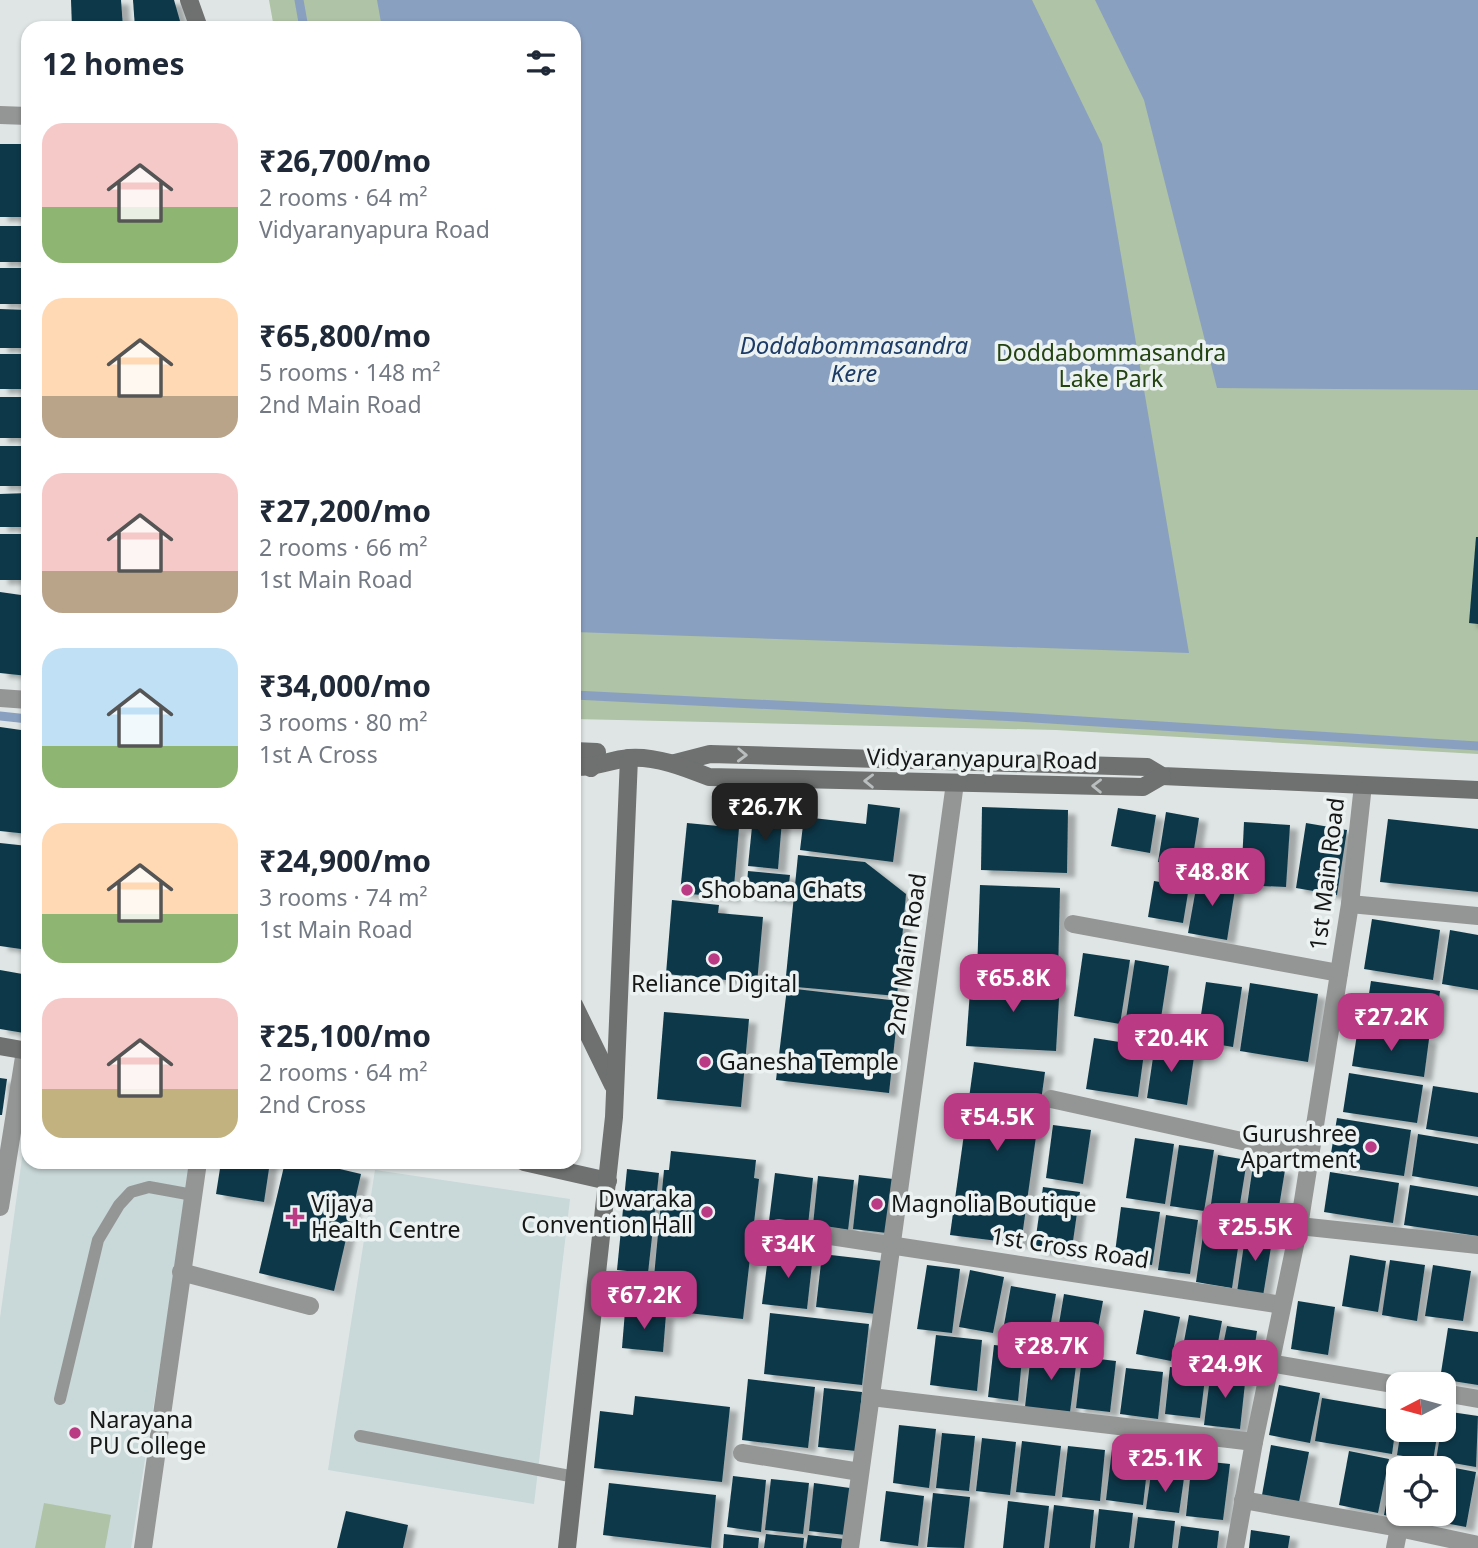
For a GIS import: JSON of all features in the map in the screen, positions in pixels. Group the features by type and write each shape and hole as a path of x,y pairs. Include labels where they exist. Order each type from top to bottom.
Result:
{"main road":[{"path":"189,0 196,21"},
{"path":"581,751 597,752 582,767"},
{"name":"Vidyaranyapura Road","path":"675,763 710,754 737,754 1147,767 1162,776 1478,790"},
{"path":"567,1548 608,1181 615,1088 629,758 582,767"},
{"name":"Vidyaranyapura Road","path":"629,758 675,763 709,777 1143,787 1162,776"},
{"path":"581,1019 615,1088"},
{"path":"0,1046 21,1050"},
{"path":"555,1169 608,1181"}],"street":[{"path":"0,115 21,116"},
{"path":"0,698 21,700"},
{"name":"2nd Main Road","path":"850,1548 955,783"},
{"name":"1st Main Road","path":"1235,1548 1254,1441 1299,1226 1350,904 1363,785"},
{"path":"1350,904 1478,916"},
{"path":"1073,924 1339,974"},
{"path":"0,1206 21,1085"},
{"path":"1051,1099 1310,1156"},
{"path":"143,1548 197,1169"},
{"path":"1299,1226 1478,1245"},
{"name":"1st Cross Road","path":"778,1228 1282,1305"},
{"path":"181,1272 310,1306"},
{"path":"1270,1363 1386,1383"},
{"path":"1456,1395 1478,1399"},
{"path":"871,1397 1254,1441"},
{"path":"742,1453 860,1472"},
{"path":"1243,1500 1478,1545"},
{"path":"1395,1548 1399,1528"}],"lane":[{"path":"60,1399 98,1240 119,1205 131,1192 149,1187 193,1195"},
{"path":"360,1436 575,1477"}],"shaded area":[{"name":"Narayana PU College","path":"21,1166 21,1169 191,1169 131,1548 0,1548 0,1318"},
{"path":"375,1170 570,1199 534,1504 328,1470"}],"green space":[{"name":"Doddabommasandra Lake Park","path":"269,0 1478,0 1478,754 1056,730 581,719 581,21 273,21"},
{"path":"44,1503 111,1515 105,1548 35,1548"}],"water":[{"name":"Doddabommasandra Kere","path":"377,0 1032,0 1102,144 1189,653 581,632 581,21 381,21"},
{"path":"1095,0 1478,0 1478,390 1217,388 1144,100"}],"building":[{"path":"71,0 121,0 122,21 72,21"},
{"path":"133,0 174,0 180,21 134,21"},
{"path":"0,144 21,144 21,217 0,217"},
{"path":"0,226 21,226 21,262 0,262"},
{"path":"0,268 21,268 21,304 0,304"},
{"path":"0,309 21,310 21,348 0,348"},
{"path":"0,354 21,354 21,389 0,389"},
{"path":"0,397 21,397 21,438 0,438"},
{"path":"0,446 21,446 21,486 0,486"},
{"path":"21,493 21,527 0,527 0,494"},
{"path":"0,534 21,534 21,580 0,580"},
{"path":"1478,537 1478,624 1469,623"},
{"path":"0,592 21,595 21,675 0,673"},
{"path":"0,727 21,730 21,833 0,831"},
{"path":"868,804 900,808 893,862 800,850 804,817 866,824"},
{"path":"982,807 1068,810 1067,873 981,870"},
{"path":"1118,808 1156,815 1150,853 1111,846"},
{"path":"1166,812 1199,818 1191,868 1158,862"},
{"path":"753,817 782,820 778,869 748,866"},
{"path":"1388,819 1478,829 1478,892 1380,882"},
{"path":"1244,822 1290,825 1286,887 1241,885"},
{"path":"687,823 739,828 733,898 680,893"},
{"path":"1306,823 1347,830 1337,895 1296,888"},
{"path":"0,843 21,845 21,949 0,946"},
{"path":"798,855 865,862 906,894 897,996 785,986"},
{"path":"748,871 790,875 787,900 746,896"},
{"path":"1198,877 1236,883 1227,940 1188,933"},
{"path":"1154,881 1189,887 1183,923 1148,917"},
{"path":"980,885 1060,888 1058,974 977,972"},
{"path":"672,900 719,905 718,913 763,917 757,983 666,974"},
{"path":"1372,919 1440,930 1433,980 1364,969"},
{"path":"1450,930 1478,935 1478,990 1442,984"},
{"path":"1083,953 1130,960 1120,1024 1074,1016"},
{"path":"1135,960 1169,966 1159,1031 1125,1025"},
{"path":"0,970 21,974 21,1032 0,1029"},
{"path":"971,977 1060,982 1056,1051 966,1046"},
{"path":"1371,981 1440,991 1435,1030 1365,1019"},
{"path":"1206,982 1242,987 1233,1047 1197,1041"},
{"path":"1250,983 1318,994 1308,1062 1240,1051"},
{"path":"787,988 899,1001 889,1093 776,1080"},
{"path":"664,1012 749,1019 741,1107 657,1099"},
{"path":"1358,1028 1429,1039 1424,1077 1352,1066"},
{"path":"1094,1038 1145,1046 1138,1097 1086,1089"},
{"path":"1155,1044 1195,1050 1187,1105 1147,1098"},
{"path":"974,1062 1045,1072 1021,1244 950,1235"},
{"path":"1349,1073 1423,1085 1417,1123 1343,1112"},
{"path":"0,1078 7,1079 2,1115 0,1115"},
{"path":"1433,1086 1478,1093 1478,1137 1426,1129"},
{"name":"Gurushree Apartment","path":"1337,1118 1411,1130 1404,1176 1329,1165"},
{"path":"1053,1125 1091,1130 1083,1184 1046,1178"},
{"path":"1418,1134 1478,1144 1478,1187 1412,1176"},
{"path":"1135,1138 1174,1144 1165,1204 1126,1198"},
{"path":"1179,1145 1214,1150 1204,1211 1170,1206"},
{"name":"Dwaraka Convention Hall","path":"671,1151 756,1160 754,1178 759,1179 743,1319 651,1309 664,1170 669,1170"},
{"path":"1218,1155 1247,1160 1238,1216 1210,1211"},
{"path":"1253,1165 1285,1170 1276,1225 1245,1220"},
{"path":"220,1169 269,1169 264,1202 216,1194"},
{"path":"283,1169 340,1169 361,1174 334,1291 259,1273"},
{"path":"627,1169 659,1173 648,1273 617,1270"},
{"path":"1330,1172 1399,1183 1393,1223 1324,1212"},
{"path":"775,1173 813,1178 808,1225 769,1221"},
{"path":"859,1175 893,1179 887,1233 853,1229"},
{"path":"818,1176 854,1180 848,1230 813,1225"},
{"path":"1410,1185 1478,1196 1478,1236 1404,1225"},
{"path":"1043,1187 1080,1192 1071,1255 1034,1250"},
{"path":"1121,1207 1160,1212 1152,1265 1114,1260"},
{"path":"1166,1215 1198,1220 1190,1274 1158,1270"},
{"path":"1205,1222 1241,1228 1232,1288 1196,1282"},
{"path":"1246,1231 1273,1235 1263,1296 1237,1292"},
{"path":"769,1250 813,1255 807,1309 762,1304"},
{"path":"822,1254 883,1261 876,1314 816,1307"},
{"path":"1350,1255 1386,1261 1378,1312 1342,1306"},
{"path":"1390,1260 1425,1265 1417,1321 1382,1315"},
{"path":"927,1265 960,1269 952,1333 917,1329"},
{"path":"1433,1265 1471,1271 1463,1321 1425,1316"},
{"path":"970,1270 1004,1277 993,1333 959,1327"},
{"path":"1011,1286 1056,1294 1047,1345 1002,1336"},
{"path":"1064,1294 1103,1301 1093,1354 1055,1347"},
{"path":"1298,1301 1335,1307 1328,1355 1291,1349"},
{"path":"1144,1310 1180,1317 1171,1361 1136,1354"},
{"path":"625,1311 666,1314 663,1352 622,1348"},
{"path":"770,1313 869,1324 862,1385 764,1374"},
{"path":"1189,1315 1222,1321 1214,1364 1181,1357"},
{"path":"1227,1326 1257,1331 1251,1371 1219,1365"},
{"path":"1448,1328 1478,1332 1478,1385 1456,1382 1456,1372 1441,1372"},
{"path":"936,1335 982,1340 977,1391 930,1385"},
{"path":"994,1345 1023,1348 1018,1401 988,1397"},
{"path":"1031,1353 1077,1358 1070,1412 1025,1407"},
{"path":"1082,1357 1116,1361 1110,1412 1076,1408"},
{"path":"1170,1367 1206,1371 1200,1418 1165,1414"},
{"path":"1126,1368 1163,1372 1158,1419 1120,1414"},
{"path":"1211,1370 1246,1374 1240,1429 1204,1425"},
{"path":"748,1379 815,1387 808,1448 742,1440"},
{"path":"1279,1385 1320,1393 1310,1443 1269,1435"},
{"path":"824,1388 862,1392 856,1451 818,1447"},
{"path":"635,1396 730,1407 722,1482 594,1468 600,1411 633,1415"},
{"path":"1322,1398 1386,1409 1386,1442 1394,1442 1392,1454 1315,1441"},
{"path":"1456,1413 1478,1416 1476,1467 1456,1464 1456,1456 1437,1456 1439,1442 1456,1442"},
{"path":"899,1425 936,1429 929,1488 893,1483"},
{"path":"942,1433 975,1436 969,1491 936,1488"},
{"path":"982,1438 1016,1442 1010,1495 976,1491"},
{"path":"1022,1441 1061,1446 1055,1496 1016,1492"},
{"path":"1399,1442 1436,1442 1434,1456 1397,1455"},
{"path":"1271,1445 1309,1452 1299,1502 1262,1495"},
{"path":"1068,1446 1105,1450 1100,1501 1062,1497"},
{"path":"1112,1449 1149,1453 1143,1505 1106,1500"},
{"path":"1349,1451 1386,1458 1386,1474 1378,1513 1339,1505"},
{"path":"1192,1460 1230,1464 1223,1520 1186,1516"},
{"path":"1456,1468 1476,1472 1466,1527 1456,1525"},
{"path":"1151,1474 1184,1478 1179,1513 1146,1509"},
{"path":"733,1476 766,1480 761,1532 727,1527"},
{"path":"771,1479 809,1483 803,1534 765,1530"},
{"path":"609,1483 716,1495 711,1548 603,1535"},
{"path":"814,1483 850,1488 846,1535 809,1531"},
{"path":"886,1491 924,1496 918,1546 880,1541"},
{"path":"933,1493 970,1497 964,1548 927,1547"},
{"path":"1008,1501 1049,1506 1044,1548 1003,1548"},
{"path":"1054,1505 1094,1510 1090,1548 1049,1548"},
{"path":"1099,1509 1133,1513 1129,1548 1095,1548"},
{"path":"346,1511 408,1525 403,1548 337,1548"},
{"path":"1138,1517 1175,1521 1172,1548 1134,1548"},
{"path":"1181,1526 1219,1531 1217,1548 1178,1548"},
{"path":"1251,1530 1290,1536 1288,1548 1249,1548"},
{"path":"724,1534 759,1538 758,1548 723,1548"},
{"path":"766,1534 804,1538 803,1548 764,1548"},
{"path":"808,1535 844,1539 843,1548 806,1548"}],"waterway":[{"path":"299,0 303,21"},
{"path":"581,695 1018,717 1478,746"},
{"path":"0,716 21,718"}],"place":[{"name":"Shobana Chats","path":"687,890"},
{"name":"Reliance Digital","path":"714,959"},
{"name":"Ganesha Temple","path":"705,1062"},
{"name":"Gurushree Apartment","path":"1371,1147"},
{"name":"Magnolia Boutique","path":"877,1204"},
{"name":"Dwaraka Convention Hall","path":"707,1212"},
{"name":"Vijaya Health Centre","path":"295,1217"},
{"name":"Narayana PU College","path":"75,1433"}]}
